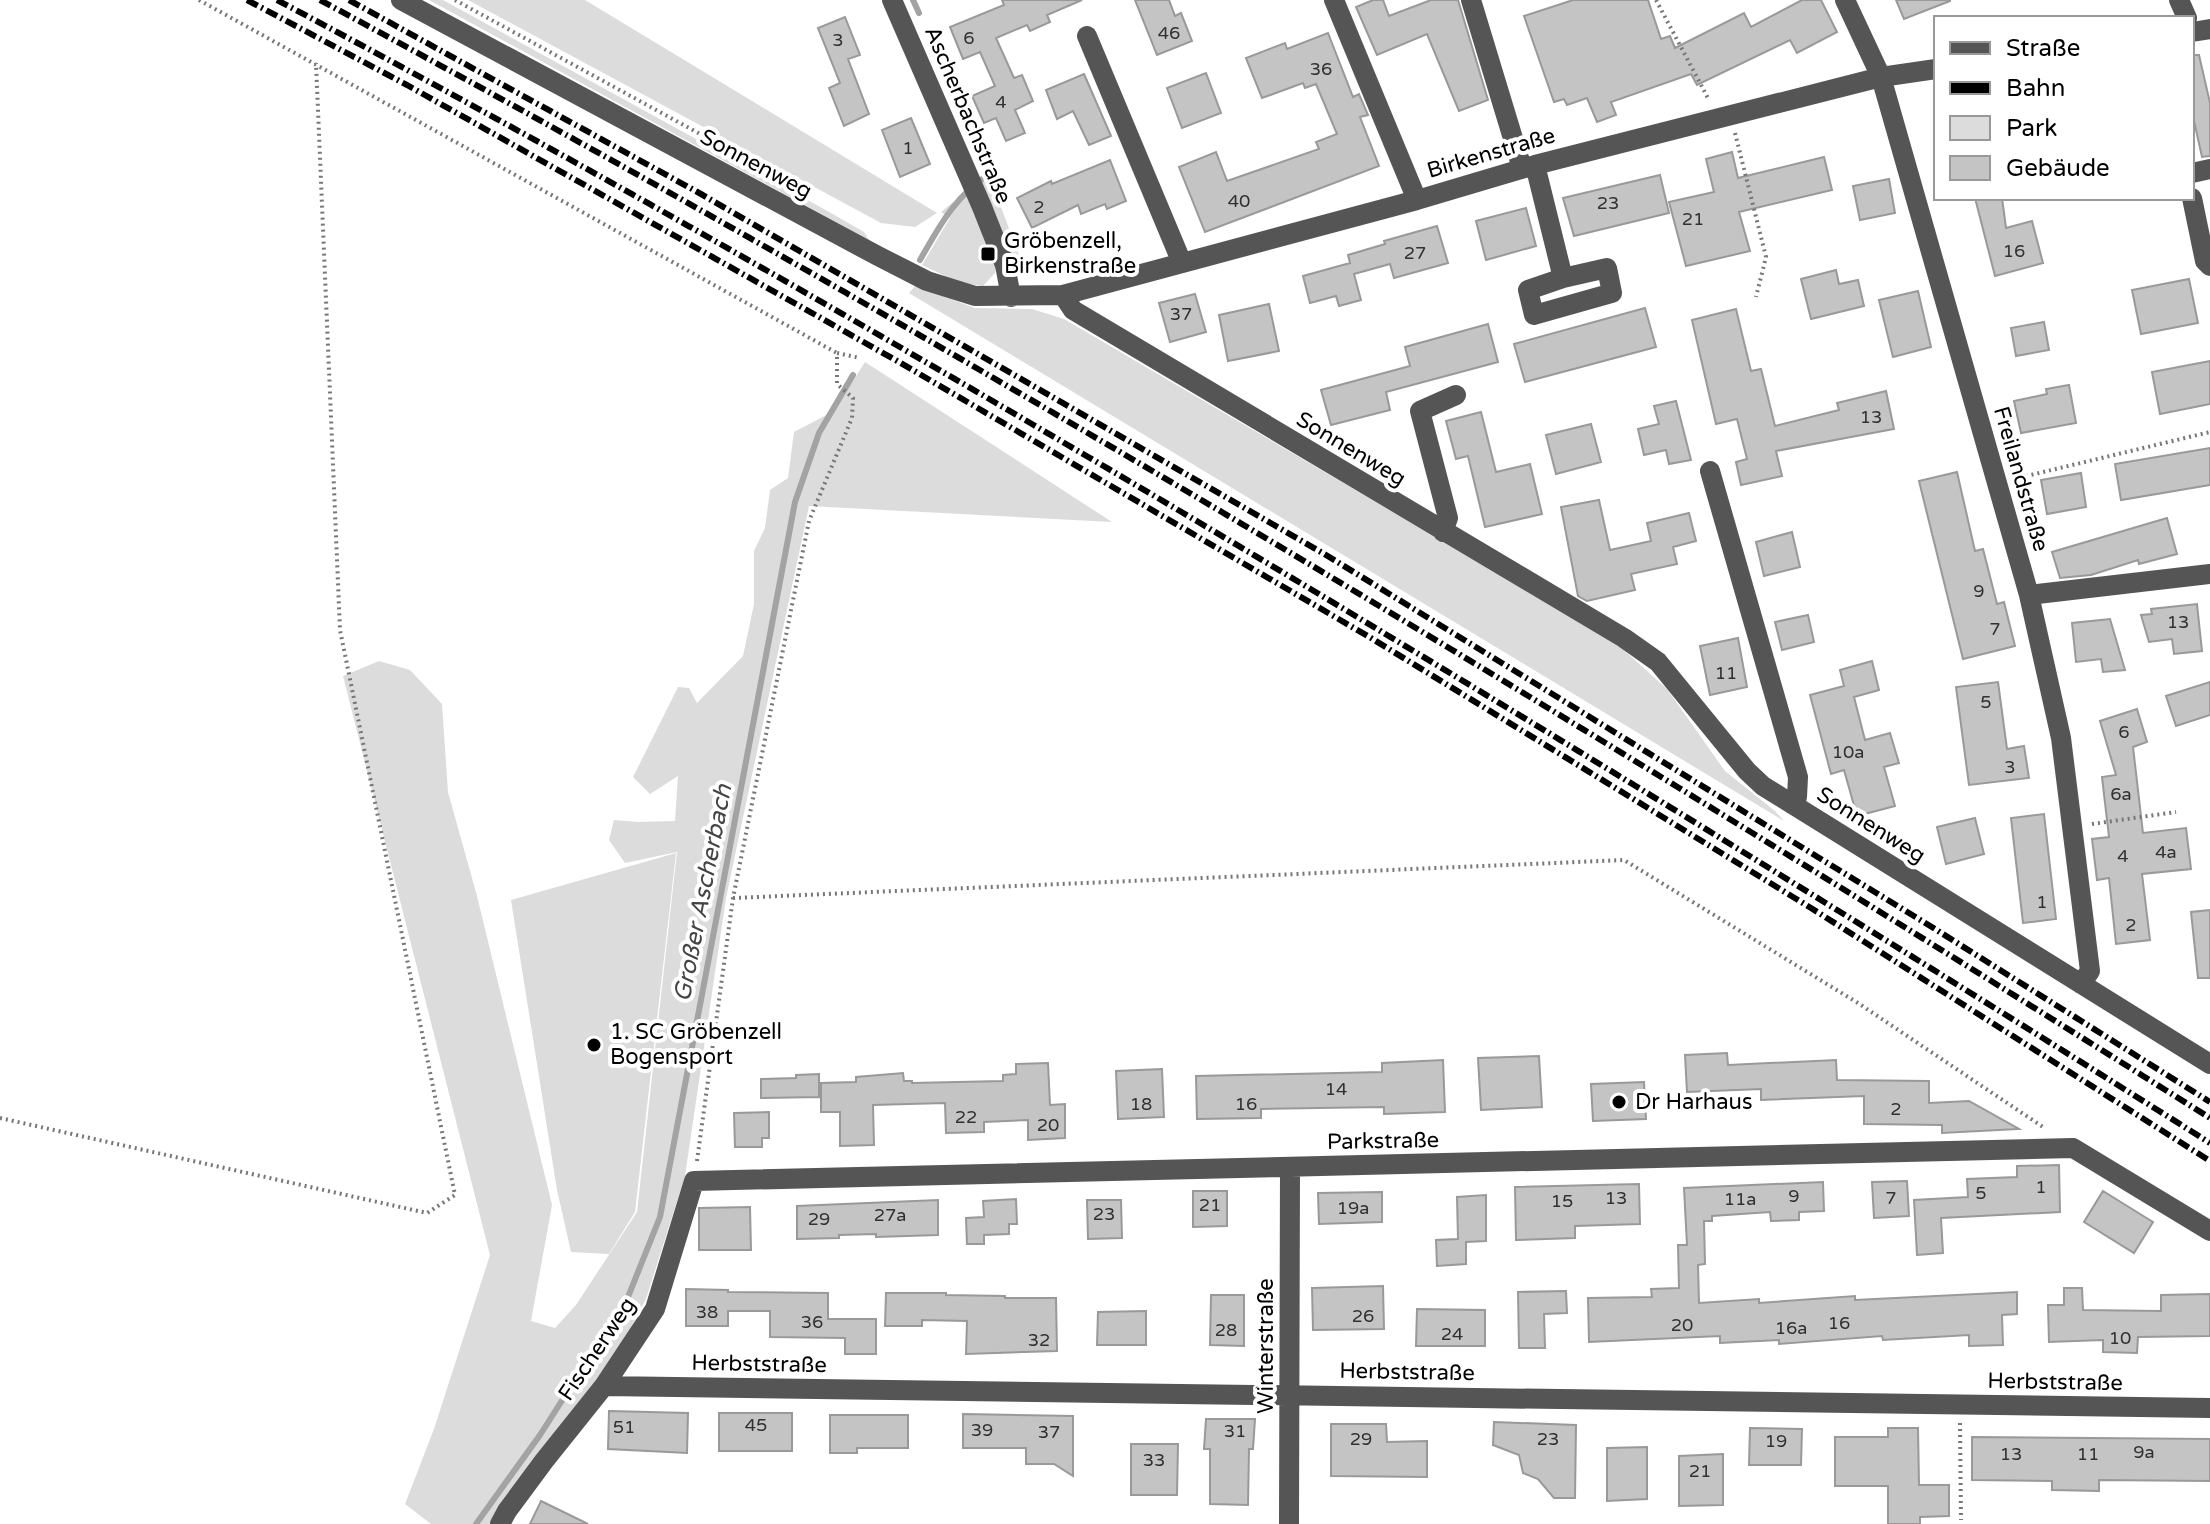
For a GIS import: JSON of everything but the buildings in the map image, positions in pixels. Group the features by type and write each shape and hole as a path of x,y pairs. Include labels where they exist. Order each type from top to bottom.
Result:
{"street":[{"name":"Sonnenweg","path":"401,0 927,281 975,296 1063,295 1073,310 1624,638 1658,662 1747,771 1763,786 2210,1064"},
{"name":"Ascherbachstraße","path":"892,0 982,207 1005,265 1011,297"},
{"path":"1334,0 1417,200"},
{"path":"1471,0 1563,278"},
{"name":"Freilandstraße","path":"1845,0 1881,77 2029,595 2061,738 2090,971 2081,984"},
{"path":"1087,36 1182,263"},
{"name":"Birkenstraße","path":"1063,295 1417,200 1722,110 1881,77 1934,69"},
{"path":"2192,200 2205,261 2210,266"},
{"path":"1443,532 1448,518 1420,411 1456,395"},
{"path":"1710,471 1798,777 1797,797 1792,804"},
{"path":"2029,595 2210,574"},
{"path":"2073,1148 2210,1231"},
{"name":"Parkstraße","path":"694,1181 2073,1148"},
{"name":"Winterstraße","path":"1289,1524 1290,1168"},
{"name":"Fischerweg","path":"500,1524 544,1461 604,1386 655,1309 694,1181"},
{"name":"Herbststraße","path":"604,1386 2210,1408"}],"path":[{"path":"199,0 837,353 860,358"},
{"path":"1656,0 1685,54 1722,110 1766,257 1756,297"},
{"path":"1678,58 1685,54"},
{"path":"0,1118 427,1213 455,1195 340,630 316,63"},
{"path":"694,1181 733,898 809,521 852,418 853,398 837,384 837,353"},
{"path":"1997,483 2210,432"},
{"path":"2071,827 2176,812"},
{"path":"733,898 1624,860 1858,1003 2073,1148"},
{"path":"1960,1404 1961,1520"}],"green space":[{"path":"429,0 443,0 831,213 864,232 869,240"},
{"path":"468,0 585,0 937,213 915,227 881,223"},
{"path":"988,173 1021,260 999,260 995,273 983,286 960,283 922,265 950,218 941,212"},
{"path":"915,286 975,308 1032,309 1064,319 1616,643 1667,689 1725,771 1784,821 909,293"},
{"path":"865,362 1112,522 809,506 726,898 685,1176 646,1299 614,1360 500,1505 489,1524 431,1524 405,1504 434,1429 490,1255 343,676 379,661 410,670 442,704 448,792 477,896 552,1205 531,1321 555,1328 576,1305 637,1212 677,852 625,863 609,840 614,820 675,821 678,776 650,794 633,777 678,687 689,688 697,703 743,656 754,604 754,551 765,528 770,490 788,478 794,432 834,411"},
{"name":"1. SC Gröbenzell Bogensport","path":"676,853 635,1212 609,1254 571,1252 557,1190 511,900"}],"waterway":[{"name":"Großer Ascherbach","path":"913,0 919,13"},
{"name":"Großer Ascherbach","path":"920,260 957,202 988,175 931,42"},
{"name":"Großer Ascherbach","path":"476,1524 540,1435 628,1297 660,1217 795,502 819,433 853,375"}],"railway":[{"path":"247,0 407,85 899,362 1371,638 1811,908 2210,1161"},
{"path":"277,0 736,253 1190,517 1702,827 2210,1143"},
{"path":"320,0 800,267 1274,543 1744,828 2210,1118"},
{"path":"349,0 701,194 1326,555 1935,929 2210,1102"}],"place":[{"name":"Gröbenzell, Birkenstraße","path":"988,254"},
{"name":"1. SC Gröbenzell Bogensport","path":"594,1045"},
{"name":"Dr Harhaus","path":"1619,1102"}]}
